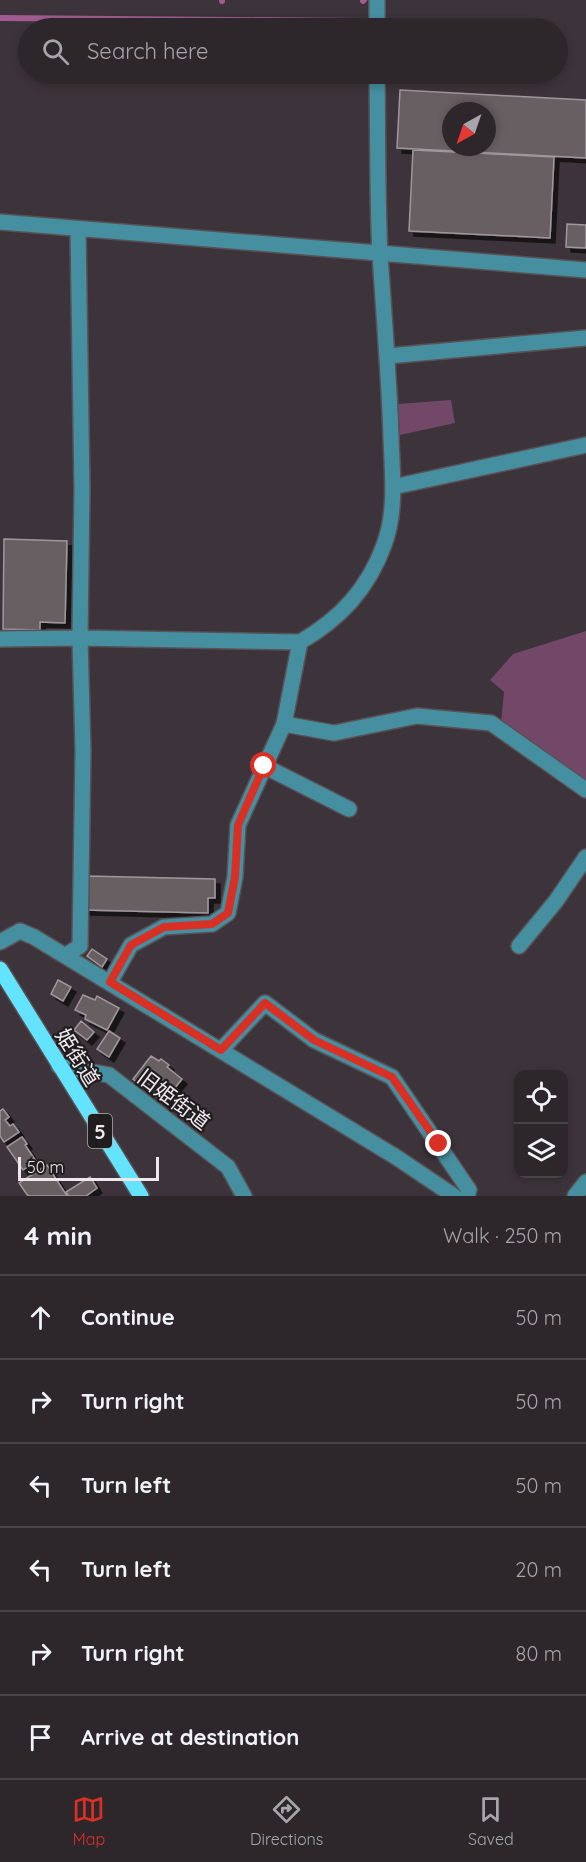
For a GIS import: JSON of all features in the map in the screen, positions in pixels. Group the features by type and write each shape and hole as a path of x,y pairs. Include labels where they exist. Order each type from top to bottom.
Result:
{"main road":[{"name":"姫街道","path":"0,969 141,1196"}],"street":[{"path":"377,0 377,18"},
{"path":"0,639 300,642 323,629 339,616 366,580 384,545 393,487 388,356 380,253 377,84"},
{"path":"0,222 586,270"},
{"path":"66,955 80,946 82,489 78,230"},
{"path":"388,356 586,338"},
{"path":"393,487 586,445"},
{"path":"110,982 131,945 164,927 212,924 228,913 235,877 238,825 284,724 300,642"},
{"path":"284,724 334,733 417,716 491,723 586,790"},
{"path":"264,766 349,808"},
{"path":"519,946 556,901 586,857"},
{"path":"0,942 20,931 34,937 396,1157 454,1196"},
{"path":"221,1050 265,1003 314,1040 392,1077 469,1190 467,1196"},
{"name":"旧姫街道","path":"59,1066 109,1075 228,1167 244,1196"},
{"path":"575,1196 586,1182"}],"shaded area":[{"path":"451,400 455,423 400,435 398,404"},
{"path":"586,631 586,781 501,723 504,692 490,680 513,654"}],"building":[{"path":"400,90 586,100 586,158 496,153 496,102 442,102 442,150 397,148"},
{"path":"413,150 442,151 442,156 496,156 496,154 554,157 550,238 409,231"},
{"path":"567,224 586,225 586,248 566,247"},
{"path":"4,539 67,541 65,623 40,622 40,630 3,629"},
{"path":"86,876 215,879 215,898 208,898 208,913 85,910"},
{"path":"92,949 107,959 102,967 87,956"},
{"path":"58,980 71,987 63,1001 51,994"},
{"path":"83,995 95,1000 97,996 119,1008 107,1030 85,1019 86,1015 75,1010"},
{"path":"81,1021 94,1032 87,1040 74,1030"},
{"path":"109,1031 120,1038 109,1057 97,1049"},
{"path":"151,1056 159,1061 161,1059 182,1079 174,1089 177,1092 167,1105 133,1079"},
{"path":"3,1109 9,1117 5,1120 10,1126 13,1124 19,1132 4,1142 0,1136 0,1111"},
{"path":"22,1137 36,1161 23,1170 7,1147"},
{"path":"47,1165 67,1196 28,1196 19,1183"},
{"path":"90,1177 97,1188 86,1196 69,1196 66,1192"}],"waterway":[{"path":"0,18 18,18"}],"route":[{"path":"264,766 238,825 235,877 228,913 212,924 164,927 131,945 110,982 221,1050 265,1003 314,1040 392,1077 439,1144"}]}
